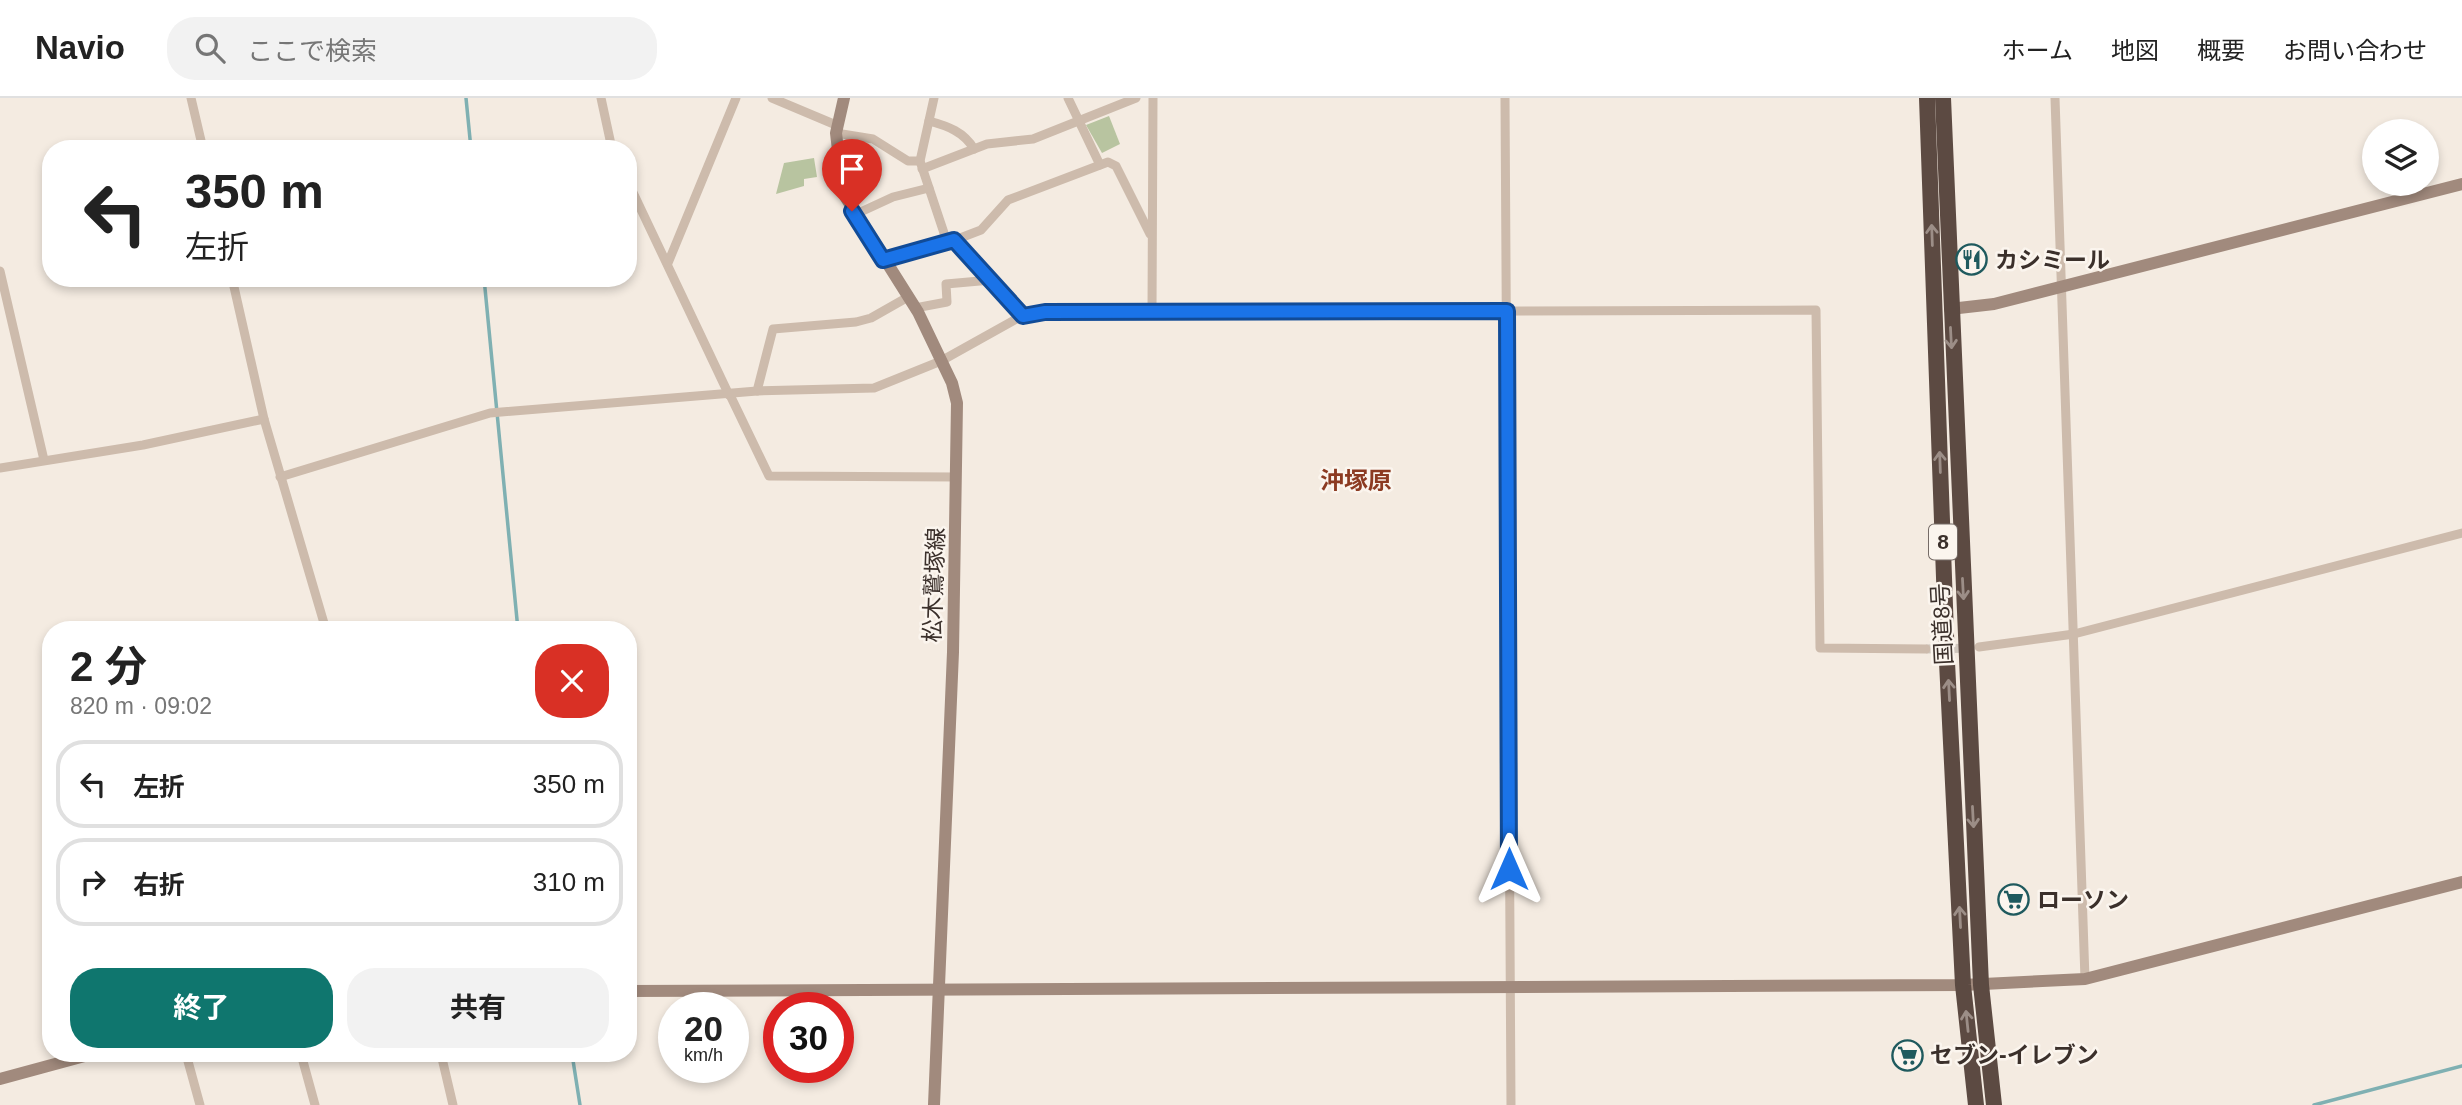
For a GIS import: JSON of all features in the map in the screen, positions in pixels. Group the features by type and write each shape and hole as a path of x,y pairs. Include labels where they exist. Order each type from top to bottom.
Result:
{"highway":[{"name":"国道8号","path":"1927,98 1963,985 1976,1105"},
{"name":"国道8号","path":"1944,98 1950,309 1981,985 1994,1105"}],"street":[{"path":"191,98 201,140"},
{"path":"601,98 610,140"},
{"path":"668,263 736,98"},
{"path":"772,98 836,129 873,139 908,161 921,165 987,144 1033,139 1136,98"},
{"name":"松木鷲塚線","path":"844,98 836,129 838,173 843,193 854,215 911,303 942,361 957,403 953,638 934,1105"},
{"path":"933,98 921,165 929,188 951,241 1023,316"},
{"path":"1068,98 1100,165"},
{"path":"1152,312 1150,234 1153,98"},
{"path":"1505,98 1511,1105"},
{"path":"2055,98 2085,979"},
{"path":"929,121 950,127 969,140 975,149"},
{"path":"883,260 981,230 1008,200 1108,162 1116,166 1150,234"},
{"path":"1950,309 1994,304 2462,184"},
{"path":"854,215 893,197 929,188"},
{"path":"637,200 769,476 956,477"},
{"path":"0,271 44,460"},
{"path":"757,391 773,329 856,322 911,303 947,302 946,284 991,280"},
{"path":"234,287 279,477 323,621"},
{"path":"279,477 490,413 757,391 874,388 942,361 1023,316 1045,312 1816,310 1820,648 1926,649"},
{"path":"0,468 143,444 264,419"},
{"path":"1979,647 2074,634 2462,533"},
{"path":"637,991 1981,985 2085,979 2462,882"},
{"path":"0,1079 63,1062"},
{"path":"188,1062 200,1105"},
{"path":"303,1062 315,1105"},
{"path":"442,1062 453,1105"}],"green space":[{"path":"1109,116 1120,144 1102,153 1086,125"},
{"path":"814,158 817,177 804,179 804,186 776,194 784,163"}],"waterway":[{"path":"466,98 470,140"},
{"path":"485,287 517,621"},
{"path":"573,1062 580,1105"},
{"path":"2314,1105 2462,1066"}],"tunnel":[{"path":"1926,649 1970,648"}],"place":[{"name":"カシミール","path":"1972,260"},
{"name":"ローソン","path":"2014,900"},
{"name":"セブン-イレブン","path":"1907,1055"}],"district":[{"name":"沖塚原","path":"1356,481"}],"route":[{"path":"852,211 883,260 914,250 934,248 954,240 1023,316 1045,312 1507,311 1509,869"}]}
